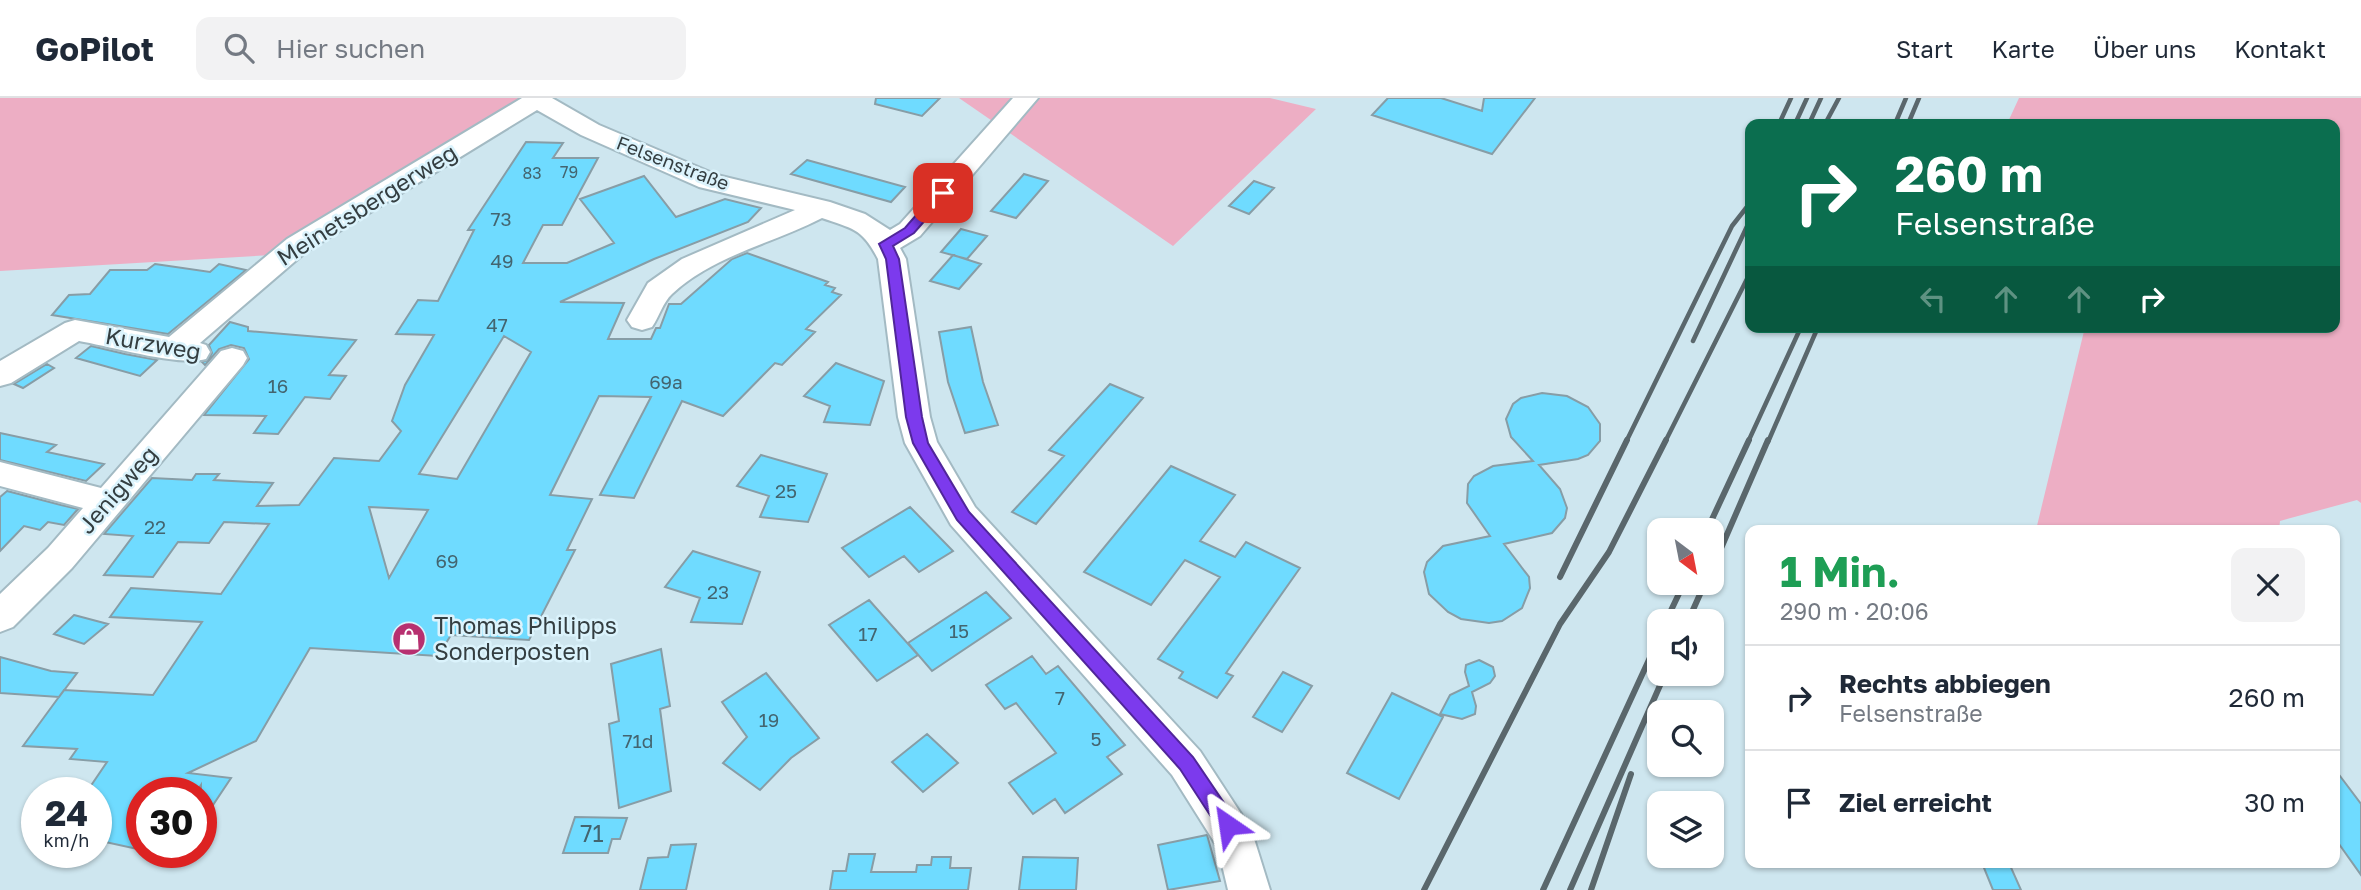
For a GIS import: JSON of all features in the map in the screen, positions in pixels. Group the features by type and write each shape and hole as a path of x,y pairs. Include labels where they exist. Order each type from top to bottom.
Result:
{"street":[{"path":"1026,98 909,230 886,244 892,259 914,417 921,443 963,516 1186,763 1237,842 1249,890"},
{"name":"Felsenstraße","path":"535,99 601,135 708,181 820,208 878,232 886,244"},
{"name":"Meinetsbergerweg","path":"174,349 296,245 535,99"},
{"path":"642,320 658,290 692,265 780,229 820,208"},
{"name":"Kurzweg","path":"0,375 75,330 232,358"},
{"name":"Jenigweg","path":"0,617 60,558 232,358"},
{"path":"0,474 107,502"}],"shaded area":[{"path":"0,98 523,98 271,255 0,271"},
{"path":"959,98 1270,98 1316,109 1173,246"},
{"path":"2019,98 2361,98 2361,503 2357,500 2280,521 2280,525 2037,525 2084,333 2340,333 2340,119 2009,119"}],"building":[{"path":"876,98 940,98 922,116 875,104"},
{"path":"1388,98 1441,98 1482,111 1484,98 1535,98 1492,154 1372,115"},
{"path":"526,142 563,143 553,158 598,158 562,225 543,225 523,263 567,263 614,243 580,199 644,176 676,217 725,199 761,208 748,222 654,259 560,302 624,303 608,339 651,339 656,328 660,328 669,304 681,304 732,259 747,253 828,282 825,285 835,288 832,292 841,295 806,329 815,332 782,365 775,363 723,416 682,401 634,498 600,495 651,397 599,396 550,495 592,499 567,550 575,550 529,640 451,635 438,656 310,648 256,741 188,773 231,778 217,799 217,777 126,777 126,847 112,843 112,777 97,777 107,762 70,759 77,749 23,746 64,690 153,695 202,622 110,617 131,588 221,594 269,524 224,522 209,543 178,542 153,577 104,575 133,536 104,534 152,478 192,480 196,474 219,474 214,480 273,483 257,506 299,505 334,458 379,461 401,431 392,421 405,385 434,335 396,334 418,300 438,301 474,230 468,230","holes":["504,336 531,352 457,479 419,474","369,507 428,510 389,578"]},
{"path":"807,160 905,187 891,202 791,174"},
{"path":"1024,174 1048,181 1016,218 991,211"},
{"path":"1254,181 1274,188 1249,214 1229,206"},
{"path":"961,229 987,236 967,259 941,252"},
{"path":"953,255 981,264 959,289 930,281"},
{"path":"155,264 210,272 219,264 246,270 168,334 52,315 69,295 90,294 110,270 147,270"},
{"path":"230,322 248,327 248,331 356,340 329,375 346,376 330,399 305,397 278,434 254,433 266,416 204,415 249,359 244,348 231,345 219,349 205,365 202,362 208,360 212,353 209,345"},
{"path":"971,327 983,382 998,425 965,433 948,382 939,332"},
{"path":"91,346 157,360 140,376 76,358"},
{"path":"836,363 884,381 870,425 824,422 830,406 804,396"},
{"path":"47,364 54,368 23,388 14,384"},
{"path":"1110,384 1143,398 1036,524 1012,512 1064,456 1049,450"},
{"path":"1542,393 1567,396 1588,407 1600,424 1600,441 1588,455 1578,459 1539,465 1560,489 1567,508 1565,518 1552,533 1504,544 1529,577 1530,588 1522,608 1502,621 1489,623 1461,619 1448,612 1429,594 1424,572 1427,562 1443,546 1490,536 1467,503 1468,484 1474,476 1493,466 1533,461 1511,437 1506,419 1513,404 1521,398"},
{"path":"0,433 56,445 47,452 104,464 86,481 0,460"},
{"path":"761,455 827,474 808,522 760,517 769,496 737,486"},
{"path":"1171,466 1235,495 1200,541 1235,557 1246,542 1300,568 1226,673 1233,676 1217,698 1179,678 1183,672 1158,659 1220,577 1185,560 1151,605 1084,572"},
{"path":"7,491 78,509 64,525 48,522 40,530 24,526 0,551 0,497"},
{"path":"910,507 953,551 919,572 904,556 869,577 842,548"},
{"path":"693,551 760,572 742,624 691,622 700,598 665,587"},
{"path":"986,592 1011,618 932,671 908,643"},
{"path":"869,600 918,655 877,681 829,625"},
{"path":"74,615 108,624 84,644 54,634"},
{"path":"661,649 670,706 660,709 671,791 619,808 609,724 619,721 611,664"},
{"path":"1032,656 1046,674 1058,666 1125,745 1107,757 1122,774 1065,813 1055,799 1033,814 1009,783 1056,753 1016,703 1005,709 986,685"},
{"path":"0,657 51,671 77,673 59,697 0,693"},
{"path":"1479,660 1493,667 1495,676 1490,683 1472,692 1475,714 1462,719 1440,714 1450,695 1469,686 1466,665"},
{"path":"1283,672 1312,686 1282,732 1253,717"},
{"path":"766,673 819,738 791,758 760,790 723,763 747,737 722,702"},
{"path":"1392,693 1443,717 1399,799 1347,773"},
{"path":"927,734 958,763 923,792 892,762"},
{"path":"2340,776 2361,804 2361,875 2340,845"},
{"path":"575,817 627,818 620,839 612,839 608,853 563,853"},
{"path":"1207,835 1220,881 1168,890 1158,845"},
{"path":"696,844 686,890 640,890 648,858 668,857 671,845"},
{"path":"849,854 875,854 871,872 916,872 917,865 931,865 932,857 951,857 950,868 971,868 968,890 830,890 833,871 846,871"},
{"path":"1023,857 1078,858 1076,890 1019,890"},
{"path":"1984,868 2011,868 2021,890 1993,890"}],"railway":[{"path":"1781,119 1791,98"},
{"path":"1797,119 1807,98"},
{"path":"1811,119 1821,98"},
{"path":"1828,119 1839,98"},
{"path":"1897,119 1906,98"},
{"path":"1910,119 1919,98"},
{"path":"1626,442 1732,226 1745,209"},
{"path":"1693,341 1745,231"},
{"path":"1665,442 1745,283"},
{"path":"1748,442 1798,333"},
{"path":"1768,442 1815,333"},
{"path":"1560,577 1627,440"},
{"path":"1424,890 1560,624 1609,552 1666,440"},
{"path":"1713,518 1749,440"},
{"path":"1724,541 1768,440"},
{"path":"1672,609 1678,595"},
{"path":"1693,609 1700,595"},
{"path":"1543,890 1647,664"},
{"path":"1570,890 1660,686"},
{"path":"1591,890 1631,774"}],"place":[{"name":"Thomas Philipps Sonderposten","path":"409,639"}],"route":[{"path":"943,193 909,230 886,244 892,259 914,417 921,443 963,516 1186,763 1228,825"}]}
